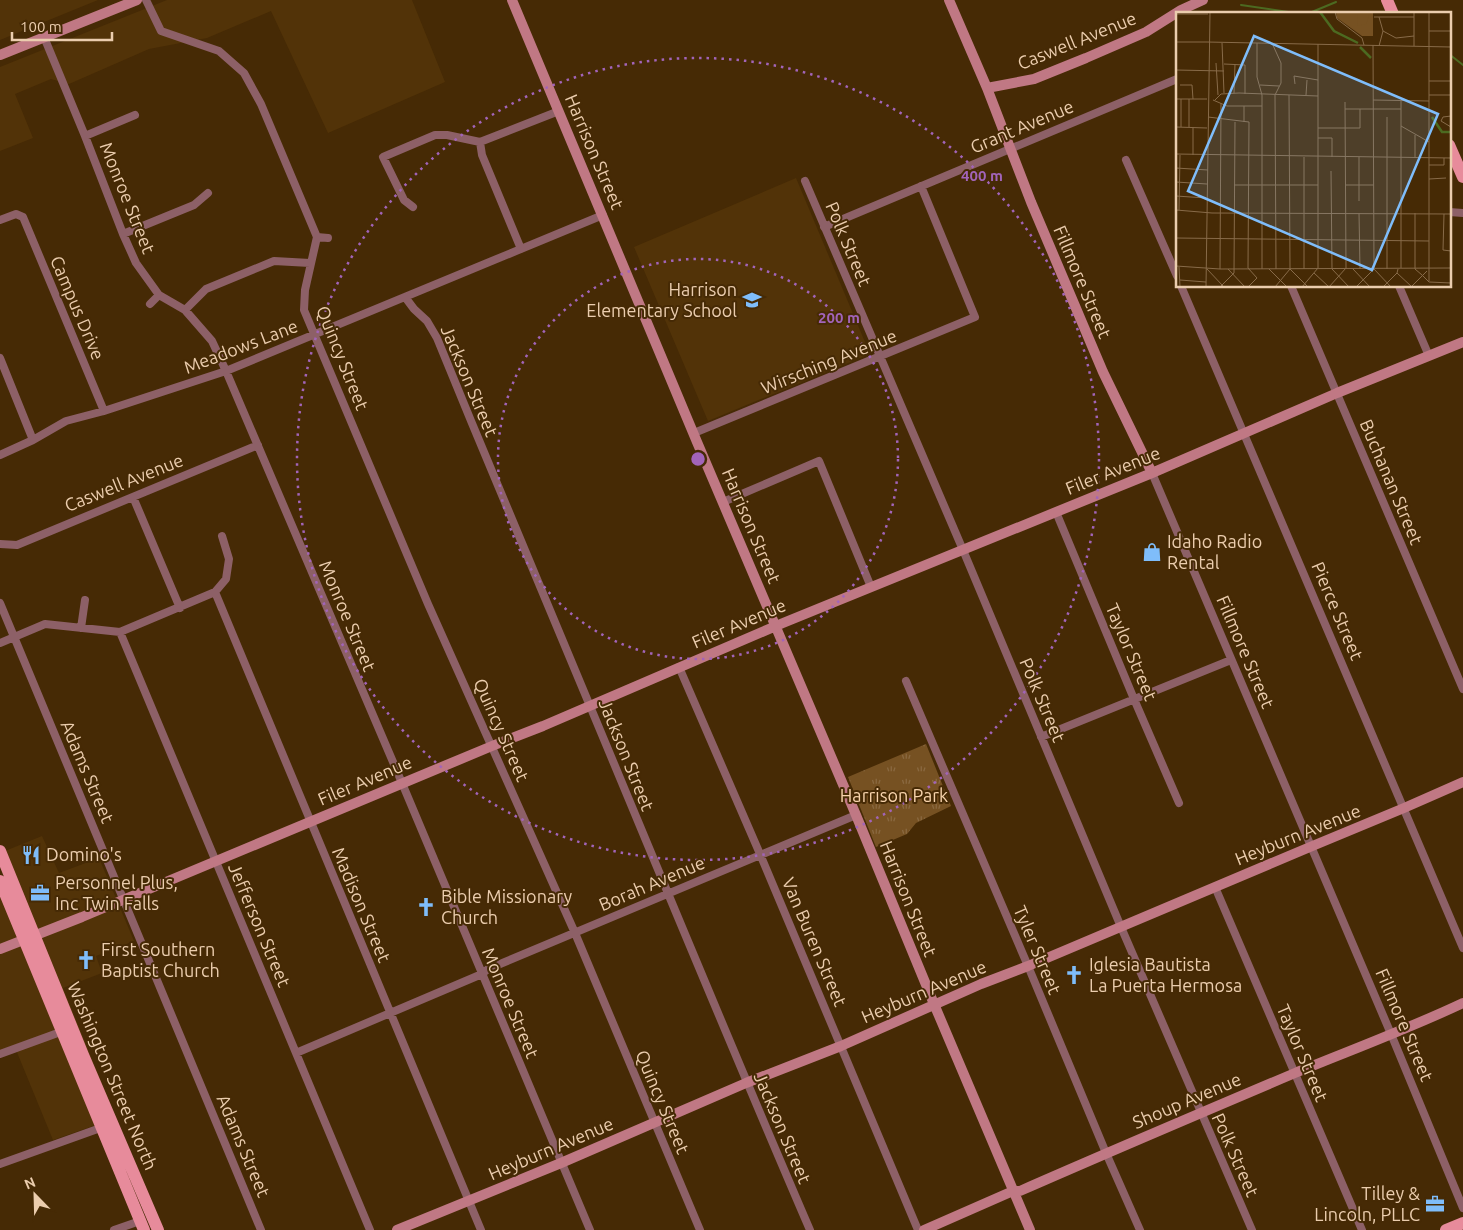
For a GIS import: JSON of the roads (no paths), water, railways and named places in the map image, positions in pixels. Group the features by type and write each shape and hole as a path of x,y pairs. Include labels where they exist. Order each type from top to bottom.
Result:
{"main road":[{"path":"1387,0 1392,12"},
{"path":"1450,147 1463,177"},
{"name":"Washington Street North","path":"0,852 29,938 107,1126 142,1225"},
{"name":"Washington Street North","path":"0,881 29,938"},
{"name":"Washington Street North","path":"107,1126 158,1230"},
{"path":"1446,1230 1463,1223"}],"street":[{"path":"0,55 137,0"},
{"path":"146,0 162,31 219,51 244,73 261,104 317,237 328,238"},
{"name":"Harrison Street","path":"512,0 1030,1230"},
{"name":"Fillmore Street","path":"949,0 987,88 1031,202 1103,372 1152,473 1463,1208"},
{"name":"Caswell Avenue","path":"1183,12 1203,0"},
{"name":"Caswell Avenue","path":"987,88 1034,79 1146,32 1176,16"},
{"name":"Monroe Street","path":"44,38 136,263 159,295 185,310 212,341 226,371 590,1230"},
{"name":"Grant Avenue","path":"824,226 1176,79"},
{"path":"413,207 404,200 383,157 435,134 480,142 559,110"},
{"path":"85,136 135,115"},
{"path":"480,142 482,155 521,249"},
{"path":"1126,160 1176,274"},
{"name":"Polk Street","path":"805,181 1200,1113 1252,1230"},
{"name":"Wirsching Avenue","path":"694,433 975,317 921,186"},
{"path":"123,234 194,205 208,193"},
{"path":"1450,212 1463,213"},
{"name":"Campus Drive","path":"0,220 16,214 23,217 104,411"},
{"name":"Meadows Lane","path":"0,455 34,440 66,420 104,411 226,371 603,215"},
{"name":"Quincy Street","path":"317,237 305,290 304,310 428,604 575,933 700,1230"},
{"path":"185,310 206,289 274,262 310,263"},
{"name":"Pierce Street","path":"1182,288 1463,948"},
{"name":"Buchanan Street","path":"1292,288 1463,689"},
{"path":"1400,288 1429,356"},
{"path":"150,304 159,295"},
{"name":"Jackson Street","path":"405,297 427,321 437,338 495,482 590,705 746,1083 810,1230"},
{"name":"Filer Avenue","path":"0,949 543,726 775,626 1152,473 1244,432 1463,342"},
{"path":"0,358 34,440"},
{"name":"Caswell Avenue","path":"0,544 17,544 258,445"},
{"path":"723,502 819,461 871,587"},
{"path":"133,497 180,608"},
{"name":"Taylor Street","path":"1056,512 1179,802"},
{"path":"0,643 45,624 120,632 215,592 226,579 229,559 222,536"},
{"name":"Madison Street","path":"215,592 481,1230"},
{"path":"81,628 85,600"},
{"name":"Adams Street","path":"0,603 261,1230"},
{"name":"Jefferson Street","path":"120,632 370,1230"},
{"path":"1041,737 1231,660"},
{"name":"Van Buren Street","path":"679,667 918,1230"},
{"name":"Tyler Street","path":"906,681 1140,1230"},
{"name":"Heyburn Avenue","path":"397,1230 561,1163 746,1083 841,1046 981,984 1028,966 1463,782"},
{"name":"Borah Avenue","path":"296,1053 760,854 856,815"},
{"name":"Taylor Street","path":"1215,887 1362,1230"},
{"name":"Shoup Avenue","path":"924,1230 1463,1003"},
{"path":"0,1054 67,1030"},
{"path":"0,1164 107,1126"},
{"path":"114,1230 142,1225"}],"waterway":[{"path":"1312,12 1336,2"},
{"path":"1241,5 1288,12"},
{"path":"1450,55 1463,65"}],"place":[{"name":"Harrison Elementary School","path":"752,300"},
{"name":"Idaho Radio Rental","path":"1152,552"},
{"name":"Domino's","path":"31,855"},
{"name":"Personnel Plus, Inc Twin Falls","path":"40,893"},
{"name":"Bible Missionary Church","path":"426,907"},
{"name":"First Southern Baptist Church","path":"86,960"},
{"name":"Iglesia Bautista La Puerta Hermosa","path":"1074,975"},
{"name":"Tilley & Lincoln, PLLC","path":"1435,1204"}],"park label":[{"name":"Harrison Park","path":"894,796"}]}
